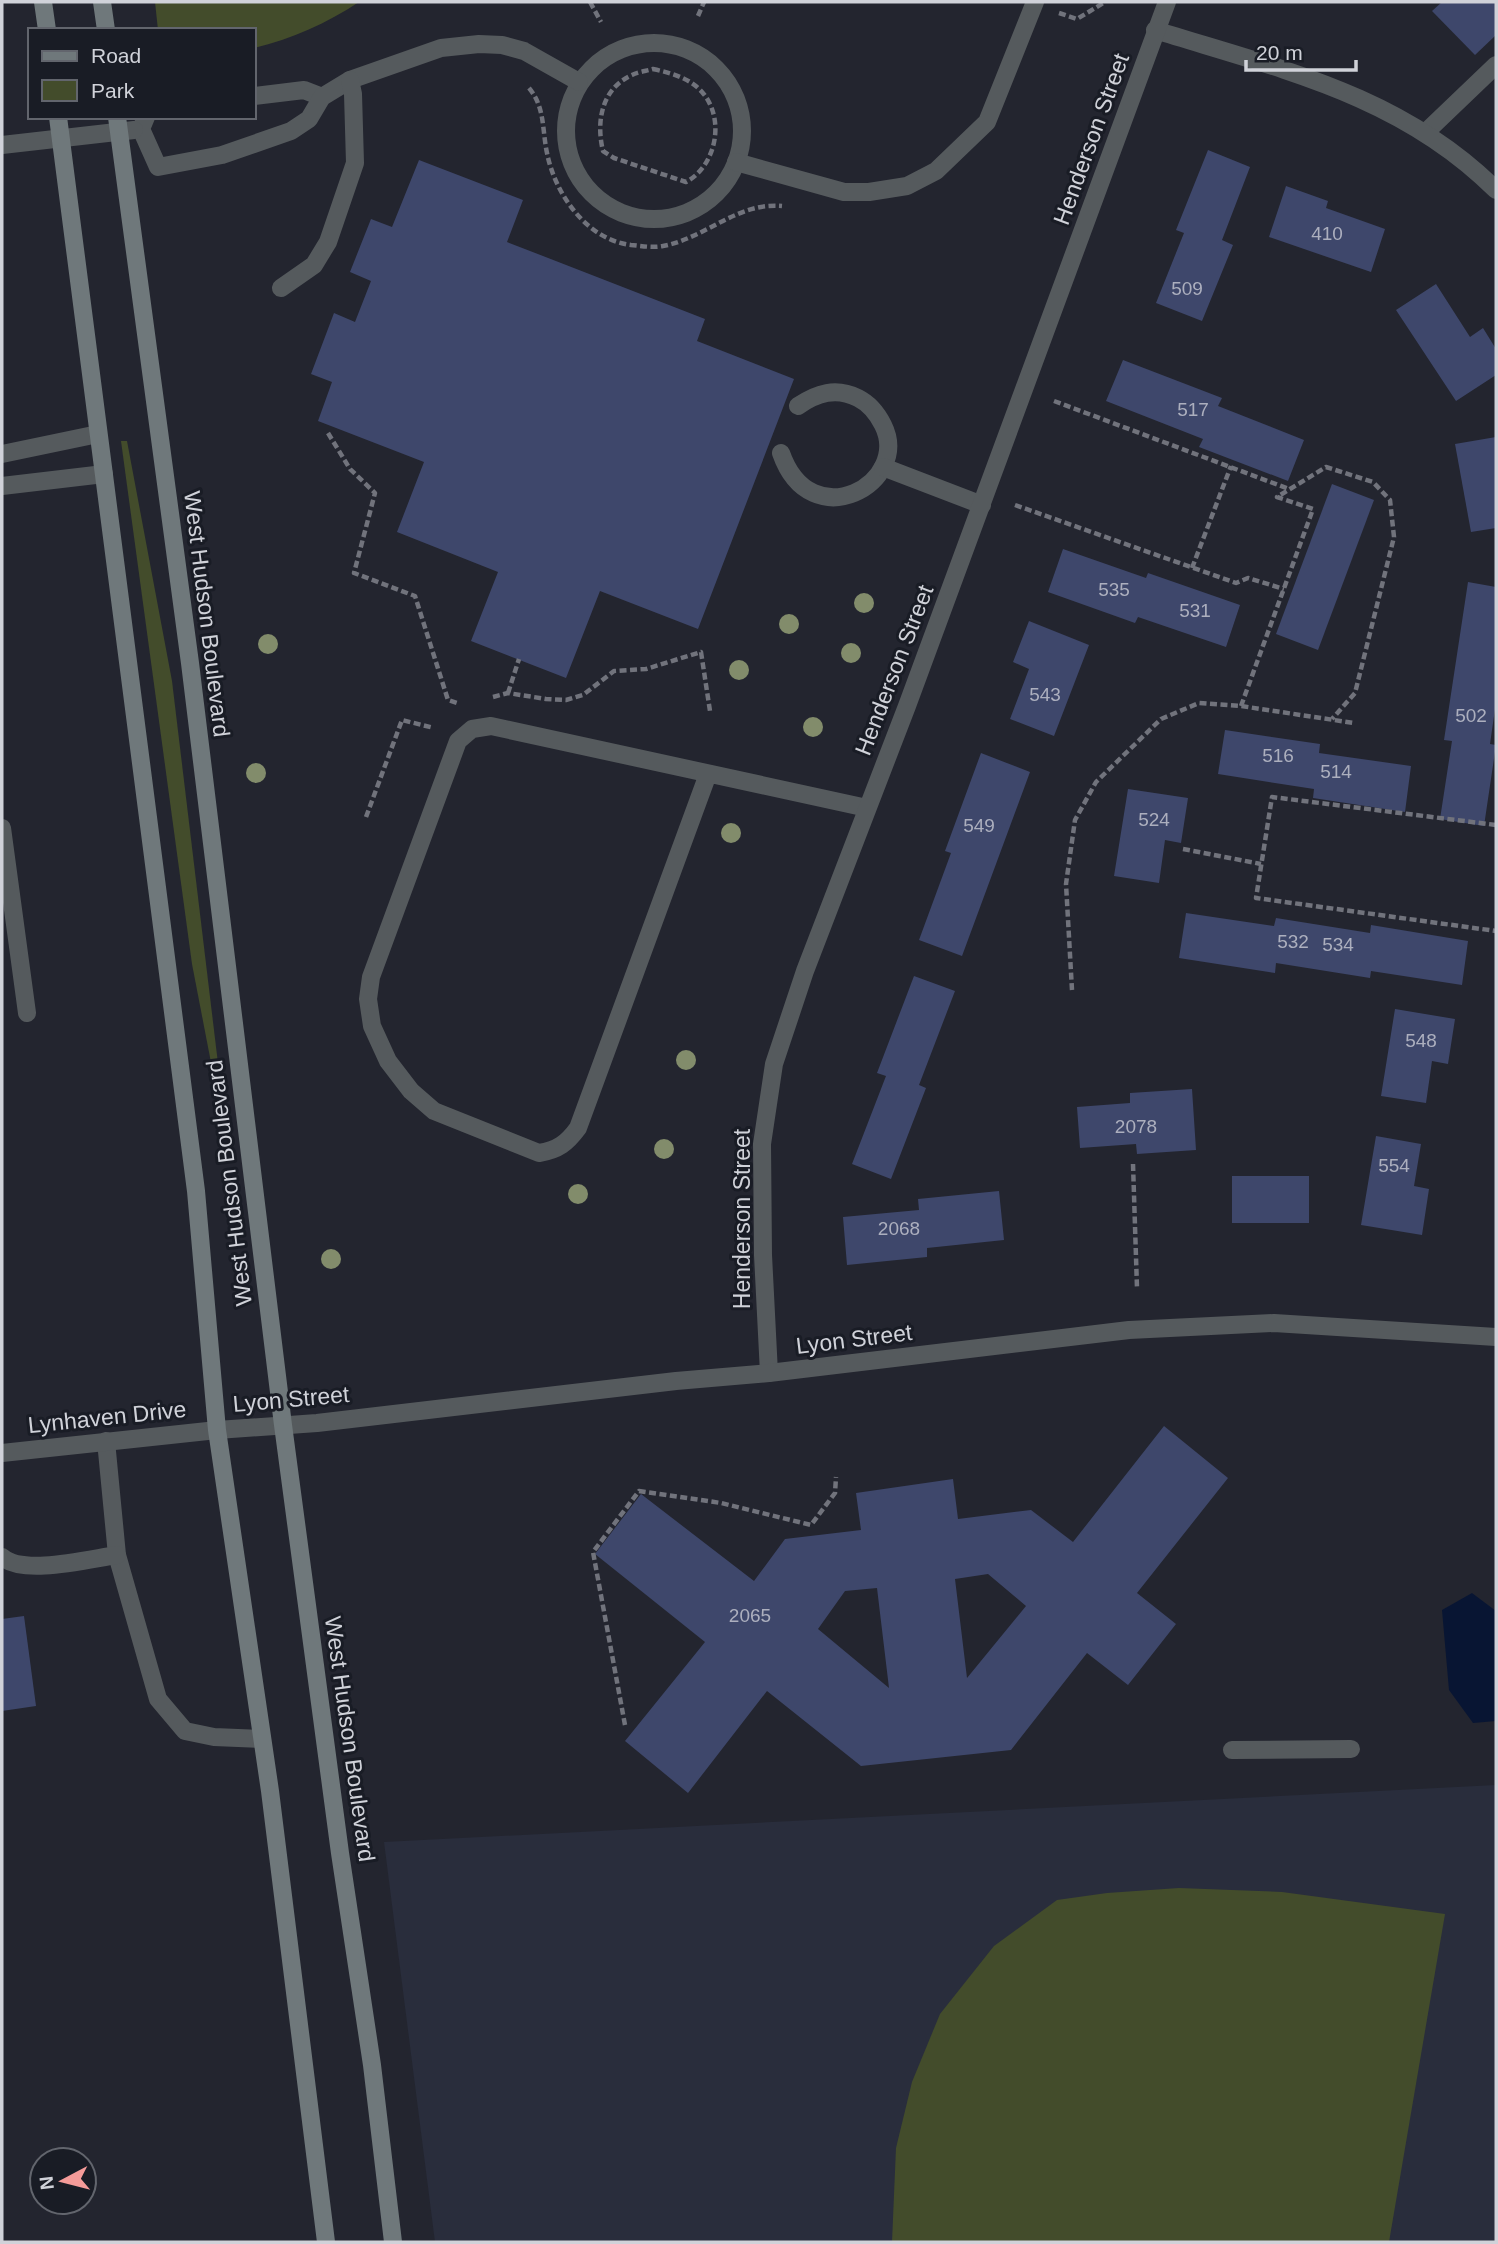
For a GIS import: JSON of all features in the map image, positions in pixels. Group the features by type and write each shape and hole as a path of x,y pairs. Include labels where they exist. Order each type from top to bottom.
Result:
{"main road":[{"path":"43,2 47,28"},
{"path":"102,2 106,28"},
{"name":"West Hudson Boulevard","path":"58,119 196,1191 218,1430 262,1739 326,2242"},
{"name":"West Hudson Boulevard","path":"118,125 190,663 283,1425 340,1853 372,2065 393,2242"}],"street":[{"path":"736,162 844,192 869,192 907,186 936,171 988,122 1035,2"},
{"name":"Henderson Street","path":"769,1373 762,1144 774,1064 805,971 982,505 1167,2"},
{"path":"1155,30 1320,81 1374,104 1426,132 1473,167 1496,190"},
{"path":"652,42 686,48 706,59 726,79 739,105 742,134 736,162 722,188 699,207 672,218 642,219 614,210 590,193 573,168 566,140 568,110 579,82 598,61 623,47 652,42"},
{"path":"2,145 61,139 118,125 144,123 158,167 195,162 291,131 309,119 322,97 350,80 441,48 479,44 502,45 524,51 579,82"},
{"path":"1426,132 1496,65"},
{"path":"281,288 314,265 328,242 355,163 353,94 350,80"},
{"path":"256,96 304,90 322,97"},
{"path":"781,453 787,470 797,483 811,493 828,498 845,497 860,491 873,481 883,467 887,449 886,430 878,414 865,401 849,393 830,391 813,396 798,406"},
{"path":"2,454 98,434"},
{"path":"883,467 982,505"},
{"path":"2,486 104,474"},
{"path":"708,774 578,1128 566,1143 552,1151 539,1153 434,1111 411,1091 388,1061 372,1026 368,999 371,978 458,741 472,729 491,726 867,808"},
{"path":"2,828 27,1013"},
{"name":"Lyon Street","path":"218,1430 317,1423 1129,1330 1194,1325 1314,1324 1496,1335"},
{"name":"Lynhaven Drive","path":"2,1453 218,1430"},
{"path":"106,1441 117,1555 158,1699 185,1731 214,1737 262,1739"},
{"path":"2,1557 9,1563 37,1566 117,1555"},
{"path":"1232,1751 1351,1749"}],"path":[{"path":"590,2 601,22"},
{"path":"698,16 704,2"},
{"path":"653,69 677,74 702,92 714,112 716,137 709,157 698,176 686,182 614,158 603,151 598,131 603,108 612,89 631,75 653,69"},
{"path":"1054,401 1289,489"},
{"path":"328,433 350,469 374,493 354,573 415,596 448,700 461,704 473,702"},
{"path":"1192,568 1231,466"},
{"path":"1241,706 1313,509 1277,497 1326,467 1373,482 1390,500 1394,537 1355,693 1332,719"},
{"path":"1016,505 1236,583 1248,578 1284,589"},
{"path":"484,699 508,693 566,700 583,695 614,671 646,668 701,652 710,711"},
{"path":"508,693 519,659"},
{"path":"1072,990 1066,884 1075,820 1096,782 1161,719 1199,703 1241,706 1354,723"},
{"path":"454,712 461,704"},
{"path":"366,817 402,720 432,729 440,724"},
{"path":"1496,824 1272,797 1256,898 1496,931"},
{"path":"1183,849 1261,864"},
{"path":"1133,1164 1138,1288"},
{"path":"625,1724 593,1552 639,1491 721,1503 811,1525 835,1493 836,1477"}],"shaded area":[{"path":"1496,1785 1496,2242 435,2242 384,1842"}],"green space":[{"path":"155,2 359,2 309,30 256,47 256,28 158,28"},
{"path":"121,441 127,441 172,681 223,1105 219,1104 192,964"},
{"path":"1179,1888 1282,1892 1445,1914 1389,2242 892,2242 896,2148 912,2082 940,2014 994,1946 1057,1900"}],"water":[{"path":"1472,1593 1496,1611 1496,1721 1473,1723 1449,1690 1442,1610"}],"building":[{"path":"1442,2 1496,2 1496,35 1475,55 1432,11"},
{"path":"1208,150 1250,167 1222,240 1233,245 1202,321 1156,303 1184,233 1176,230"},
{"path":"419,160 523,200 507,242 705,319 697,341 794,379 698,629 600,591 566,678 471,641 498,572 397,532 424,462 318,421 332,382 311,374 334,313 355,322 371,281 350,272 371,219 392,227"},
{"path":"1286,186 1328,201 1326,208 1385,229 1371,272 1269,237"},
{"path":"1436,284 1470,337 1483,328 1496,349 1496,375 1456,401 1396,310"},
{"path":"1123,360 1222,398 1218,406 1304,440 1288,481 1199,447 1203,439 1106,401"},
{"path":"1496,437 1496,528 1471,532 1455,444"},
{"path":"1332,484 1374,500 1318,650 1276,634"},
{"path":"1063,549 1146,578 1148,573 1240,605 1226,647 1138,617 1135,623 1048,592"},
{"path":"1468,582 1496,587 1496,702 1490,744 1496,745 1484,826 1440,819 1452,741 1444,740"},
{"path":"1029,621 1089,645 1054,736 1010,719 1029,669 1013,662"},
{"path":"1225,730 1320,744 1319,753 1411,766 1405,812 1313,798 1314,789 1218,774"},
{"path":"981,753 1030,772 962,956 919,940 951,853 945,851"},
{"path":"1128,789 1188,798 1181,843 1165,840 1159,883 1114,876"},
{"path":"1186,913 1274,926 1276,918 1370,933 1371,925 1468,941 1462,985 1371,971 1370,978 1276,963 1275,973 1179,958"},
{"path":"914,976 955,991 919,1085 926,1088 891,1179 852,1164 886,1076 877,1073"},
{"path":"1395,1009 1455,1019 1448,1064 1432,1061 1426,1103 1381,1096"},
{"path":"1192,1089 1196,1150 1137,1154 1136,1144 1080,1148 1077,1107 1130,1103 1130,1093"},
{"path":"1376,1136 1421,1144 1414,1186 1429,1189 1422,1235 1361,1225"},
{"path":"1232,1176 1309,1176 1309,1223 1232,1223"},
{"path":"999,1191 1004,1240 927,1248 927,1257 847,1265 843,1217 919,1210 918,1199"},
{"path":"1164,1426 1228,1478 1137,1593 1176,1624 1128,1685 1087,1653 1011,1750 861,1766 767,1691 688,1793 625,1741 705,1642 595,1554 641,1494 754,1581 785,1539 861,1530 856,1493 953,1479 958,1519 1031,1510 1073,1542","holes":["988,1574 1026,1606 967,1678 955,1579","877,1588 889,1688 818,1629 845,1591"]},
{"path":"24,1616 36,1706 2,1711 2,1619"}]}
